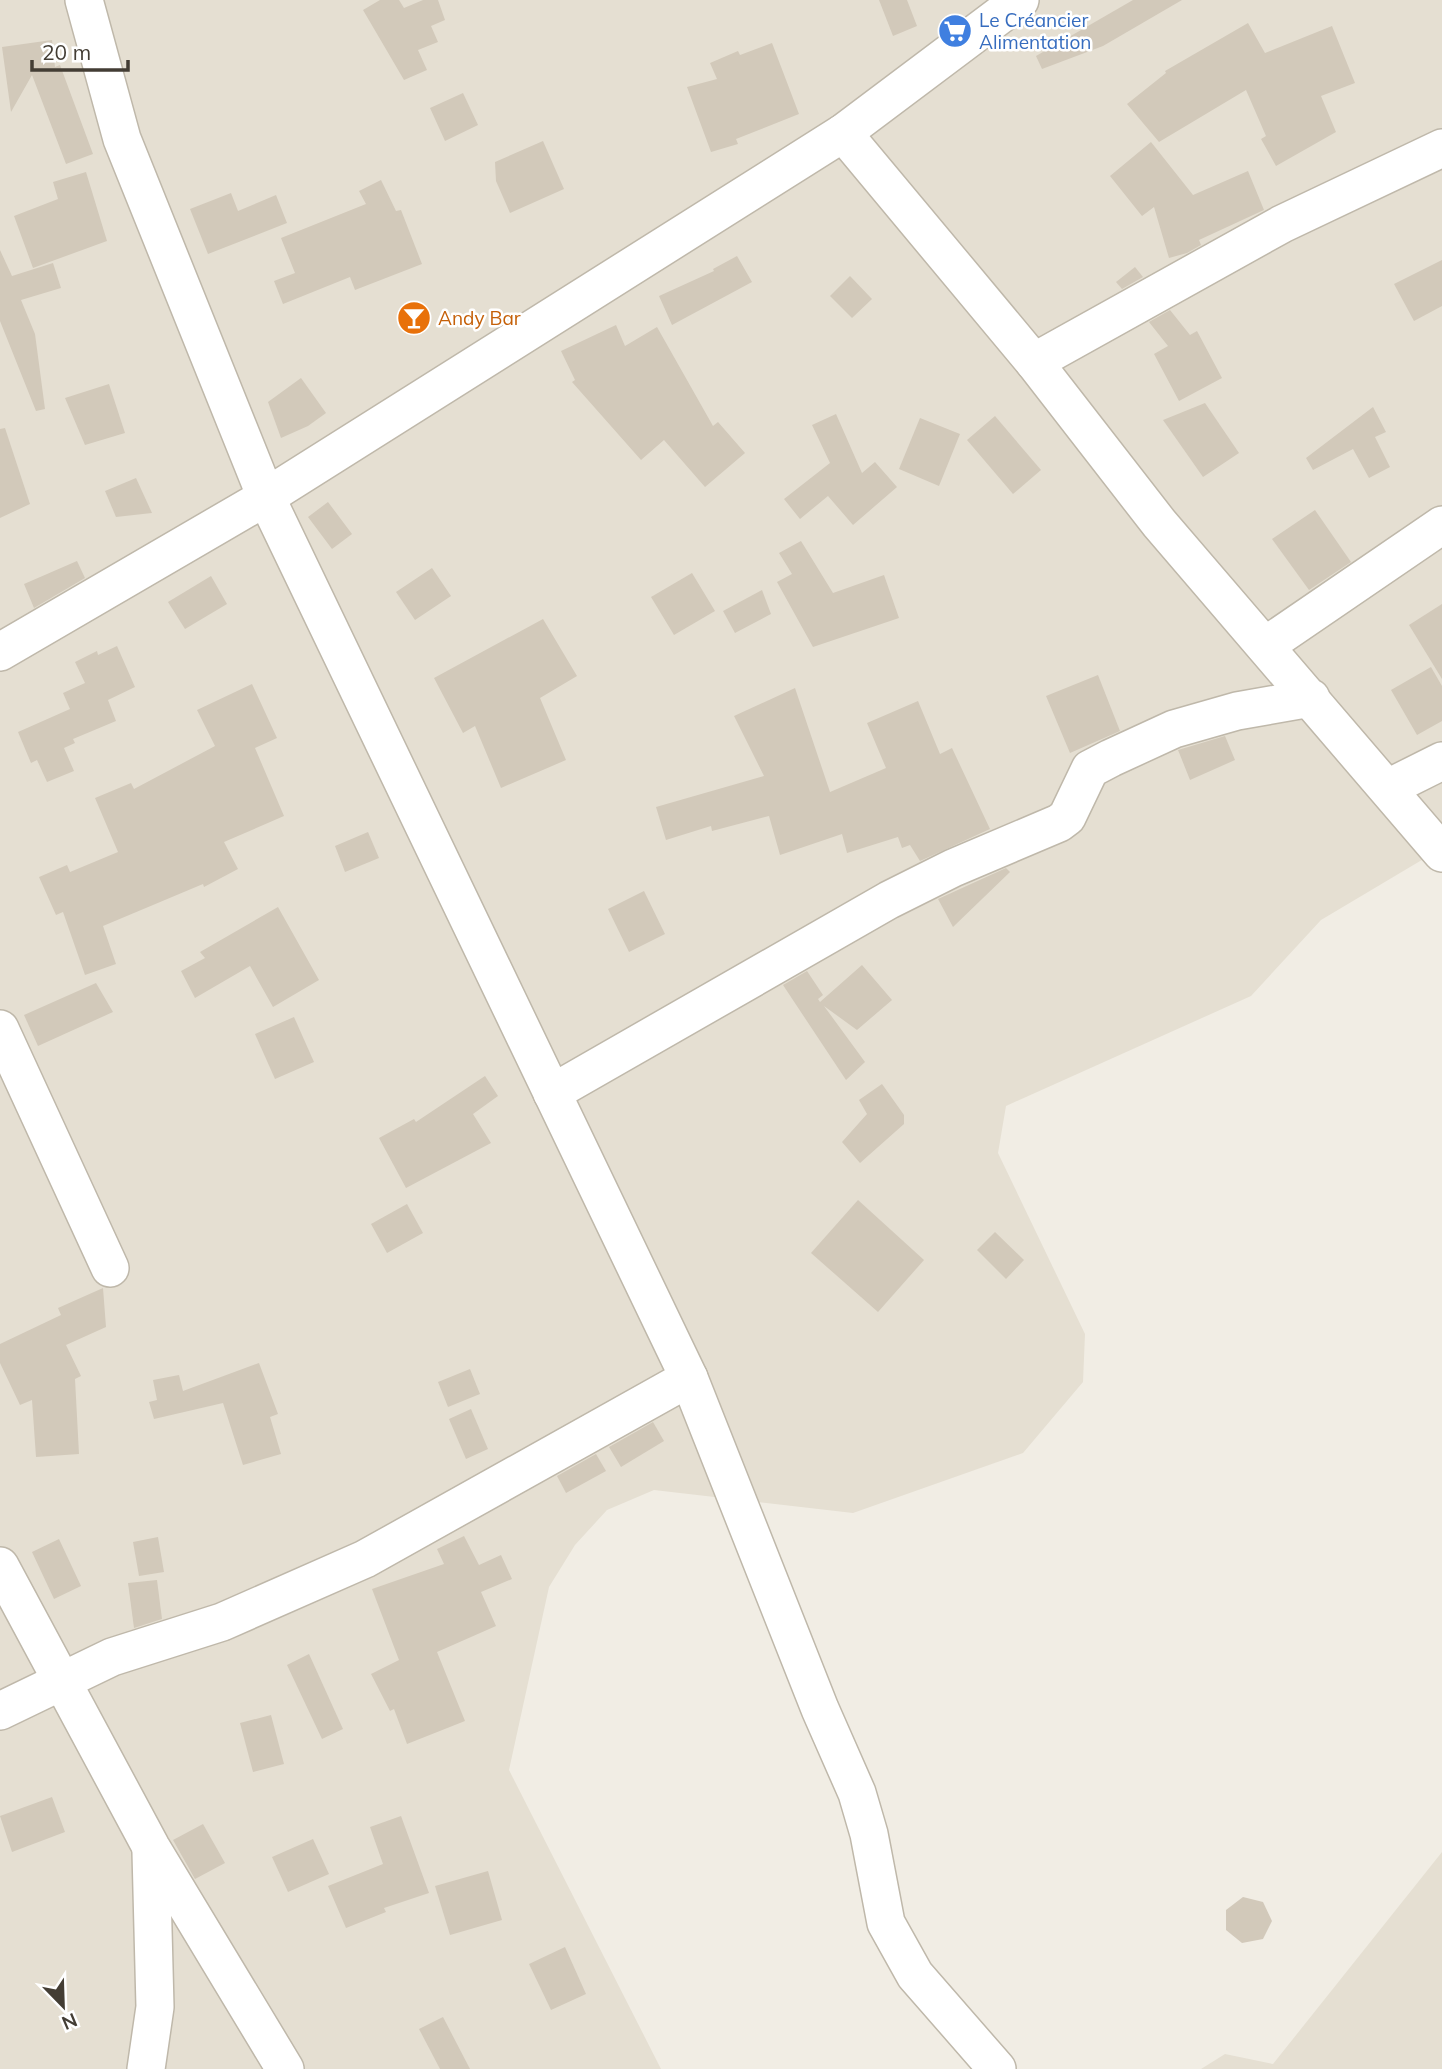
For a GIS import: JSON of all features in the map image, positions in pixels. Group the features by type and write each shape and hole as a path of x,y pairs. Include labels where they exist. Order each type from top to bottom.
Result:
{"street":[{"path":"84,0 122,139 266,496 689,1378 815,1697 857,1793 869,1835 886,1923 915,1975 997,2069"},
{"path":"0,652 266,496 843,133 1020,0"},
{"path":"843,133 1034,362 1159,523 1442,853"},
{"path":"1034,362 1282,225 1442,148"},
{"path":"1265,646 1442,525"},
{"path":"552,1093 889,900 953,868 1059,823 1067,817 1090,769 1174,729 1237,711 1311,698"},
{"path":"1388,788 1442,761"},
{"path":"0,1029 110,1268"},
{"path":"0,1711 111,1657 222,1622 365,1559 689,1378"},
{"path":"0,1566 64,1680 151,1847 285,2069"},
{"path":"146,2069 155,2007 151,1847"}],"shaded area":[{"path":"0,0 1442,0 1442,848 1321,920 1251,996 1006,1106 998,1153 1085,1334 1083,1382 1023,1453 853,1513 654,1490 607,1510 575,1545 549,1587 509,1770 661,2069 0,2069"},
{"path":"1442,1852 1442,2069 1201,2069 1225,2054 1273,2064"}],"building":[{"path":"380,0 399,0 404,8 423,0 438,0 445,20 431,26 438,42 418,50 427,70 404,80 363,10"},
{"path":"879,0 907,0 917,26 893,36"},
{"path":"1133,0 1182,0 1103,46 1042,69 1036,56"},
{"path":"1248,23 1265,53 1332,26 1355,83 1321,96 1336,132 1276,166 1261,139 1266,136 1246,90 1159,142 1127,104 1166,73 1165,71"},
{"path":"52,40 55,67 60,65 93,154 66,164 32,75 11,112 2,47"},
{"path":"772,43 799,114 736,139 738,144 711,152 687,87 717,79 710,63 738,51 740,55"},
{"path":"463,93 478,125 445,141 430,108"},
{"path":"543,141 564,189 510,213 496,181 495,162"},
{"path":"1151,142 1193,195 1248,171 1264,210 1199,240 1201,245 1187,253 1169,258 1154,207 1142,216 1110,176"},
{"path":"86,172 107,241 33,268 14,216 58,199 53,182"},
{"path":"381,180 396,211 401,210 422,264 355,290 350,277 283,304 274,281 295,273 281,238 366,204 359,191"},
{"path":"231,193 238,211 276,195 287,223 208,254 190,209"},
{"path":"0,250 12,276 53,263 61,288 21,300 35,334 45,409 36,411 0,321"},
{"path":"737,256 752,282 672,325 659,296 714,271 713,269"},
{"path":"1442,260 1442,306 1414,321 1394,284"},
{"path":"1135,267 1143,277 1122,289 1116,282"},
{"path":"850,276 872,299 852,318 830,296"},
{"path":"1170,310 1190,335 1197,331 1222,378 1179,401 1154,354 1168,346 1149,322"},
{"path":"616,325 625,346 657,327 713,426 718,422 745,453 705,487 664,440 641,460 572,382 575,380 561,351"},
{"path":"301,378 326,413 308,426 281,438 268,402"},
{"path":"109,384 125,433 85,445 65,398"},
{"path":"1205,403 1239,453 1203,477 1163,420"},
{"path":"1373,407 1386,432 1375,437 1390,467 1369,478 1353,449 1313,470 1306,458"},
{"path":"836,414 862,473 875,462 897,487 853,525 828,496 800,519 784,499 830,463 812,425"},
{"path":"995,416 1041,470 1013,494 967,440"},
{"path":"920,418 960,434 939,486 899,469"},
{"path":"5,428 30,504 0,518 0,429"},
{"path":"136,478 152,513 116,517 105,491"},
{"path":"328,502 352,534 332,549 308,517"},
{"path":"1315,510 1351,562 1309,590 1272,539"},
{"path":"801,541 833,593 884,575 899,618 813,647 777,582 792,574 779,553"},
{"path":"77,561 85,578 34,608 24,584"},
{"path":"432,568 451,596 415,620 396,592"},
{"path":"692,573 715,611 674,635 651,597"},
{"path":"211,576 227,604 185,629 168,602"},
{"path":"762,590 771,614 735,633 723,611"},
{"path":"1442,604 1442,679 1409,625"},
{"path":"543,619 577,676 540,698 566,760 501,788 475,726 463,733 434,678"},
{"path":"117,646 135,687 108,700 116,721 73,739 75,743 64,748 74,771 47,782 37,760 31,763 18,732 70,709 63,693 85,683 75,662 97,651 98,655"},
{"path":"1431,667 1442,686 1442,721 1417,735 1391,690"},
{"path":"1098,675 1120,731 1070,753 1046,696"},
{"path":"252,684 277,738 255,748 284,816 224,842 238,869 204,887 203,884 103,926 116,964 85,975 63,912 56,915 39,877 67,865 70,872 118,852 95,798 131,783 134,789 215,746 197,710"},
{"path":"795,688 830,792 886,768 867,723 918,701 940,754 952,748 990,829 920,861 910,845 902,848 898,837 847,853 842,834 780,855 769,816 712,831 711,826 666,840 656,807 764,776 734,716"},
{"path":"1225,736 1235,760 1190,780 1178,750"},
{"path":"368,832 379,858 345,872 335,846"},
{"path":"1006,868 1010,872 953,927 938,899"},
{"path":"644,891 665,934 629,952 608,909"},
{"path":"278,907 319,980 273,1007 250,966 195,998 181,971 205,958 200,952"},
{"path":"862,965 892,1000 857,1030 824,1006 865,1062 846,1080 783,985 807,971 823,995 818,999 820,1002"},
{"path":"96,983 113,1012 38,1046 24,1015"},
{"path":"294,1017 314,1062 275,1079 255,1034"},
{"path":"485,1076 498,1096 473,1114 491,1143 406,1188 379,1138 414,1119 416,1122"},
{"path":"882,1084 904,1115 904,1124 860,1163 842,1142 867,1114 859,1100"},
{"path":"858,1200 924,1260 878,1312 811,1253"},
{"path":"407,1204 423,1233 387,1253 371,1224"},
{"path":"995,1232 1024,1260 1006,1279 977,1250"},
{"path":"103,1288 106,1327 66,1345 81,1376 75,1379 79,1454 36,1457 32,1400 20,1405 0,1363 0,1344 61,1315 58,1308"},
{"path":"259,1363 278,1414 270,1417 281,1454 243,1465 223,1403 154,1419 149,1402 157,1400 153,1380 179,1375 183,1391"},
{"path":"470,1369 480,1394 448,1407 438,1382"},
{"path":"471,1409 488,1449 466,1459 449,1419"},
{"path":"653,1422 664,1441 621,1467 609,1447"},
{"path":"596,1454 606,1471 566,1493 557,1476"},
{"path":"464,1536 479,1565 501,1555 512,1579 481,1592 496,1626 437,1652 465,1721 407,1744 394,1709 390,1711 371,1674 399,1660 372,1589 444,1564 437,1549"},
{"path":"158,1537 164,1572 139,1576 133,1542"},
{"path":"59,1539 81,1586 54,1599 32,1552"},
{"path":"157,1580 162,1619 134,1628 128,1583"},
{"path":"309,1654 343,1729 322,1739 287,1665"},
{"path":"271,1715 284,1764 253,1772 240,1723"},
{"path":"52,1797 65,1832 12,1852 0,1816"},
{"path":"401,1816 429,1893 384,1908 386,1912 346,1928 328,1886 383,1864 370,1827"},
{"path":"203,1824 225,1863 195,1879 173,1840"},
{"path":"313,1839 329,1874 288,1892 272,1857"},
{"path":"488,1871 502,1920 450,1935 435,1886"},
{"path":"1243,1897 1263,1902 1272,1921 1263,1939 1242,1943 1226,1930 1226,1910"},
{"path":"565,1947 586,1994 551,2010 529,1964"},
{"path":"443,2017 470,2069 440,2069 419,2029"}],"place":[{"name":"Le Créancier Alimentation","path":"955,31"},
{"name":"Andy Bar","path":"414,318"}]}
